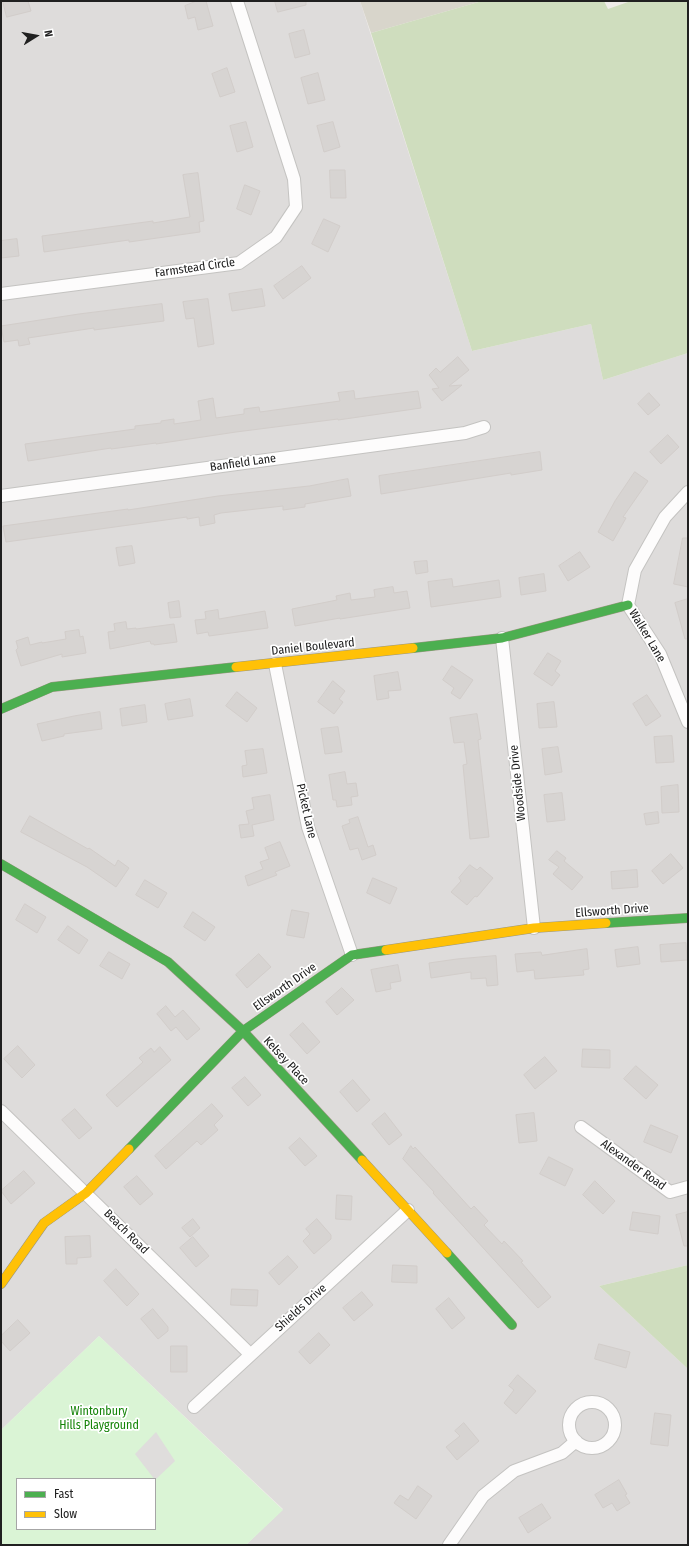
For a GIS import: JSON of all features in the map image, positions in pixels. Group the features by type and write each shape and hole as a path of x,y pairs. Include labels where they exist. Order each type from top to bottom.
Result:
{"street":[{"name":"Farmstead Circle","path":"1,294 239,263 276,237 296,207 294,179 237,1"},
{"name":"Banfield Lane","path":"1,496 465,433 484,427"},
{"name":"Walker Lane","path":"688,492 665,517 635,570 628,605 660,654 688,722"},
{"name":"Daniel Boulevard","path":"1,709 52,686 275,664 502,638 628,605"},
{"name":"Woodside Drive","path":"502,638 534,928"},
{"name":"Picket Lane","path":"275,664 308,828 352,955"},
{"name":"Kelsey Place","path":"1,864 168,962 242,1032 408,1210 512,1325"},
{"name":"Ellsworth Drive","path":"1,1284 44,1222 86,1193 242,1032 352,955 534,928 688,918"},
{"name":"Beach Road","path":"1,1111 250,1354"},
{"name":"Alexander Road","path":"581,1127 670,1192 688,1188"},
{"name":"Shields Drive","path":"194,1407 408,1210"},
{"path":"449,1545 483,1496 514,1471 562,1453 576,1441"}],"shaded area":[{"path":"1,1 360,1 472,351 591,324 603,380 688,353 688,1265 599,1286 688,1369 688,1545 246,1545 283,1509 99,1336 1,1430"},
{"path":"360,1 482,1 371,33"},
{"path":"156,1432 175,1461 156,1479 153,1478 135,1454"}],"green space":[{"path":"482,1 604,1 608,9 631,1 688,1 688,353 603,380 591,324 472,351 371,33"},
{"path":"688,1265 688,1369 599,1286"},
{"name":"Wintonbury Hills Playground","path":"99,1336 283,1510 246,1545 1,1545 1,1430"}],"building":[{"path":"3,1 28,1 31,11 7,17"},
{"path":"197,1 206,1 213,26 198,30 195,17 188,19 185,6"},
{"path":"275,1 306,1 306,5 278,12"},
{"path":"304,30 310,54 295,58 289,34"},
{"path":"227,68 235,92 220,97 212,74"},
{"path":"318,73 325,100 308,104 301,78"},
{"path":"246,122 253,147 237,152 230,126"},
{"path":"333,122 340,147 324,152 317,126"},
{"path":"330,170 345,170 346,198 331,198"},
{"path":"198,173 204,221 199,222 200,232 44,252 42,236 153,221 153,223 190,217 183,175"},
{"path":"245,185 260,191 251,215 237,209"},
{"path":"324,219 340,226 328,252 312,244"},
{"path":"17,239 19,256 1,258 1,241"},
{"path":"302,266 311,278 283,299 274,286"},
{"path":"262,289 265,306 232,311 229,294"},
{"path":"208,299 214,344 198,347 194,318 186,319 183,302"},
{"path":"162,304 164,321 94,330 94,328 28,338 30,344 19,346 18,340 4,342 1,326 79,314"},
{"path":"458,357 469,370 449,386 462,385 442,401 432,389 439,388 429,375 436,368 440,372"},
{"path":"354,391 355,399 418,391 421,408 156,444 111,448 28,461 25,444 135,429 135,426 161,423 161,421 174,419 174,424 201,420 198,401 213,398 216,418 244,414 244,409 259,407 260,412 340,401 338,393"},
{"path":"649,393 660,405 648,415 638,404"},
{"path":"668,435 679,447 661,464 650,452"},
{"path":"540,452 542,470 511,475 511,473 381,494 379,476"},
{"path":"635,472 648,481 623,517 626,518 613,541 598,532 615,501"},
{"path":"348,479 351,496 305,504 305,507 283,510 283,506 221,513 214,515 215,523 200,526 199,517 187,519 187,517 6,542 3,526 128,510 218,496 309,486"},
{"path":"683,538 688,538 688,587 674,584"},
{"path":"132,546 135,563 119,566 116,548"},
{"path":"580,552 590,567 568,581 559,566"},
{"path":"427,561 428,572 416,574 414,562"},
{"path":"544,574 546,591 521,595 519,578"},
{"path":"452,579 453,587 499,580 501,597 431,607 428,582"},
{"path":"393,587 394,593 407,591 410,608 295,626 292,609 337,600 336,596 350,593 351,600 375,597 374,590"},
{"path":"688,599 688,639 685,639 675,603"},
{"path":"179,601 181,617 170,618 168,603"},
{"path":"218,610 219,619 265,611 268,628 209,636 208,632 197,634 195,620 206,619 205,612"},
{"path":"126,622 127,629 174,624 177,642 154,645 151,644 150,641 110,649 108,632 115,631 114,624"},
{"path":"79,630 80,637 83,636 86,653 62,657 62,654 21,666 16,650 18,648 16,641 28,637 30,645 66,639 65,632"},
{"path":"548,653 561,661 555,671 560,675 552,686 534,674"},
{"path":"452,666 473,680 460,699 451,693 454,688 443,680"},
{"path":"398,672 401,690 388,691 389,698 377,700 374,676"},
{"path":"333,681 345,691 339,699 343,702 334,714 318,702"},
{"path":"237,692 257,708 247,722 226,706"},
{"path":"647,695 661,716 646,726 633,704"},
{"path":"190,699 193,716 168,720 165,704"},
{"path":"554,702 557,727 539,728 537,704"},
{"path":"145,705 147,722 122,726 120,709"},
{"path":"100,712 102,729 64,734 64,736 42,741 37,724"},
{"path":"477,714 481,739 478,740 489,837 470,839 463,765 467,764 464,742 454,743 450,718"},
{"path":"338,727 342,752 325,754 321,729"},
{"path":"672,736 674,762 656,763 654,737"},
{"path":"558,747 562,772 545,775 542,749"},
{"path":"263,749 267,773 243,777 242,766 247,765 245,751"},
{"path":"345,772 347,784 356,783 358,796 351,797 352,805 337,807 336,800 333,800 329,775"},
{"path":"678,785 679,812 662,813 661,787"},
{"path":"562,793 565,820 547,822 544,795"},
{"path":"270,795 274,820 252,825 254,836 241,838 239,825 249,824 246,811 254,809 252,798"},
{"path":"658,812 659,823 646,825 644,814"},
{"path":"30,816 88,849 89,848 115,866 118,860 129,868 116,887 87,867 21,832"},
{"path":"358,817 368,847 373,845 376,855 362,860 358,848 350,850 342,826 350,823 349,820"},
{"path":"280,842 290,866 275,872 277,875 248,886 245,876 263,869 260,862 269,859 265,848"},
{"path":"557,851 566,858 564,861 583,877 572,890 553,874 559,867 549,860"},
{"path":"671,854 683,868 663,884 652,871"},
{"path":"470,865 477,870 480,867 493,878 477,897 475,896 467,905 451,892 461,881 459,878"},
{"path":"637,870 638,887 612,889 611,872"},
{"path":"373,878 397,888 390,904 367,893"},
{"path":"145,880 167,893 158,908 136,895"},
{"path":"25,904 46,917 37,933 16,920"},
{"path":"292,910 309,913 304,938 287,935"},
{"path":"193,912 215,927 205,941 184,927"},
{"path":"68,926 88,940 79,954 58,940"},
{"path":"686,943 687,960 661,962 660,945"},
{"path":"638,947 640,964 617,967 615,950"},
{"path":"587,949 589,969 583,970 584,975 535,979 534,970 517,972 515,954 541,952 542,955"},
{"path":"109,952 130,964 122,979 100,966"},
{"path":"259,954 271,967 247,988 236,975"},
{"path":"496,956 498,985 487,986 486,978 471,979 471,972 431,978 429,963"},
{"path":"398,965 401,981 390,983 391,989 376,992 371,970"},
{"path":"342,988 354,1000 337,1015 326,1002"},
{"path":"166,1006 175,1017 183,1010 200,1029 187,1040 176,1027 171,1031 157,1014"},
{"path":"303,1023 320,1042 307,1054 290,1035"},
{"path":"18,1046 35,1065 22,1078 4,1059"},
{"path":"160,1047 171,1060 117,1107 106,1095 143,1062 139,1058 151,1048 154,1052"},
{"path":"583,1049 610,1050 610,1068 582,1067"},
{"path":"545,1057 557,1071 535,1089 524,1075"},
{"path":"636,1066 658,1085 646,1099 624,1079"},
{"path":"245,1077 261,1095 248,1106 232,1088"},
{"path":"353,1080 370,1100 357,1112 340,1092"},
{"path":"212,1104 223,1116 214,1125 218,1130 201,1145 197,1141 166,1169 155,1156"},
{"path":"75,1109 92,1128 79,1139 62,1120"},
{"path":"385,1113 402,1135 389,1145 372,1124"},
{"path":"534,1113 537,1141 519,1143 516,1115"},
{"path":"651,1125 678,1136 671,1153 644,1142"},
{"path":"300,1138 317,1156 305,1166 289,1148"},
{"path":"411,1146 413,1149 415,1147 471,1209 474,1206 488,1221 484,1225 502,1244 504,1241 523,1261 521,1262 551,1297 538,1308 403,1159"},
{"path":"549,1157 573,1169 565,1186 540,1174"},
{"path":"24,1171 35,1183 11,1204 1,1191"},
{"path":"137,1176 153,1194 140,1205 124,1187"},
{"path":"595,1181 615,1201 603,1214 583,1195"},
{"path":"337,1195 352,1196 351,1220 336,1219"},
{"path":"633,1212 660,1216 658,1234 630,1230"},
{"path":"688,1212 688,1246 684,1246 676,1215"},
{"path":"193,1219 200,1228 190,1237 182,1228"},
{"path":"317,1219 331,1235 331,1239 314,1254 303,1241 310,1234 306,1229"},
{"path":"90,1236 91,1257 77,1258 77,1264 66,1264 65,1237"},
{"path":"193,1237 209,1256 196,1267 180,1248"},
{"path":"288,1256 298,1267 279,1285 269,1273"},
{"path":"393,1265 417,1266 417,1283 392,1282"},
{"path":"116,1269 139,1294 127,1306 104,1281"},
{"path":"232,1289 258,1290 257,1306 231,1305"},
{"path":"362,1292 373,1305 354,1321 343,1308"},
{"path":"449,1298 465,1318 452,1329 436,1309"},
{"path":"153,1309 168,1327 168,1331 158,1339 141,1319"},
{"path":"18,1320 30,1333 10,1351 1,1341 1,1336"},
{"path":"319,1333 330,1345 310,1364 299,1352"},
{"path":"599,1344 630,1352 626,1368 595,1359"},
{"path":"171,1346 187,1346 187,1372 171,1372"},
{"path":"518,1375 536,1391 516,1414 504,1403 514,1390 509,1386"},
{"path":"655,1413 671,1415 668,1446 651,1444"},
{"path":"464,1423 479,1441 457,1460 446,1447 460,1436 455,1431"},
{"path":"619,1480 630,1503 617,1511 612,1503 603,1508 595,1495"},
{"path":"418,1486 432,1496 416,1519 394,1503 400,1495 408,1500"},
{"path":"542,1504 551,1518 528,1533 519,1518"}],"traffic: fast":[{"path":"413,648 502,638 628,605"},
{"path":"1,709 52,687 236,667"},
{"path":"1,864 168,962 243,1031 362,1160"},
{"path":"606,923 688,918"},
{"path":"129,1149 243,1031 352,955 386,950"},
{"path":"447,1253 512,1325"}],"traffic: slow":[{"path":"236,667 413,648"},
{"path":"386,950 534,928 606,923"},
{"path":"1,1284 44,1223 86,1193 129,1149"},
{"path":"362,1160 447,1253"}]}
